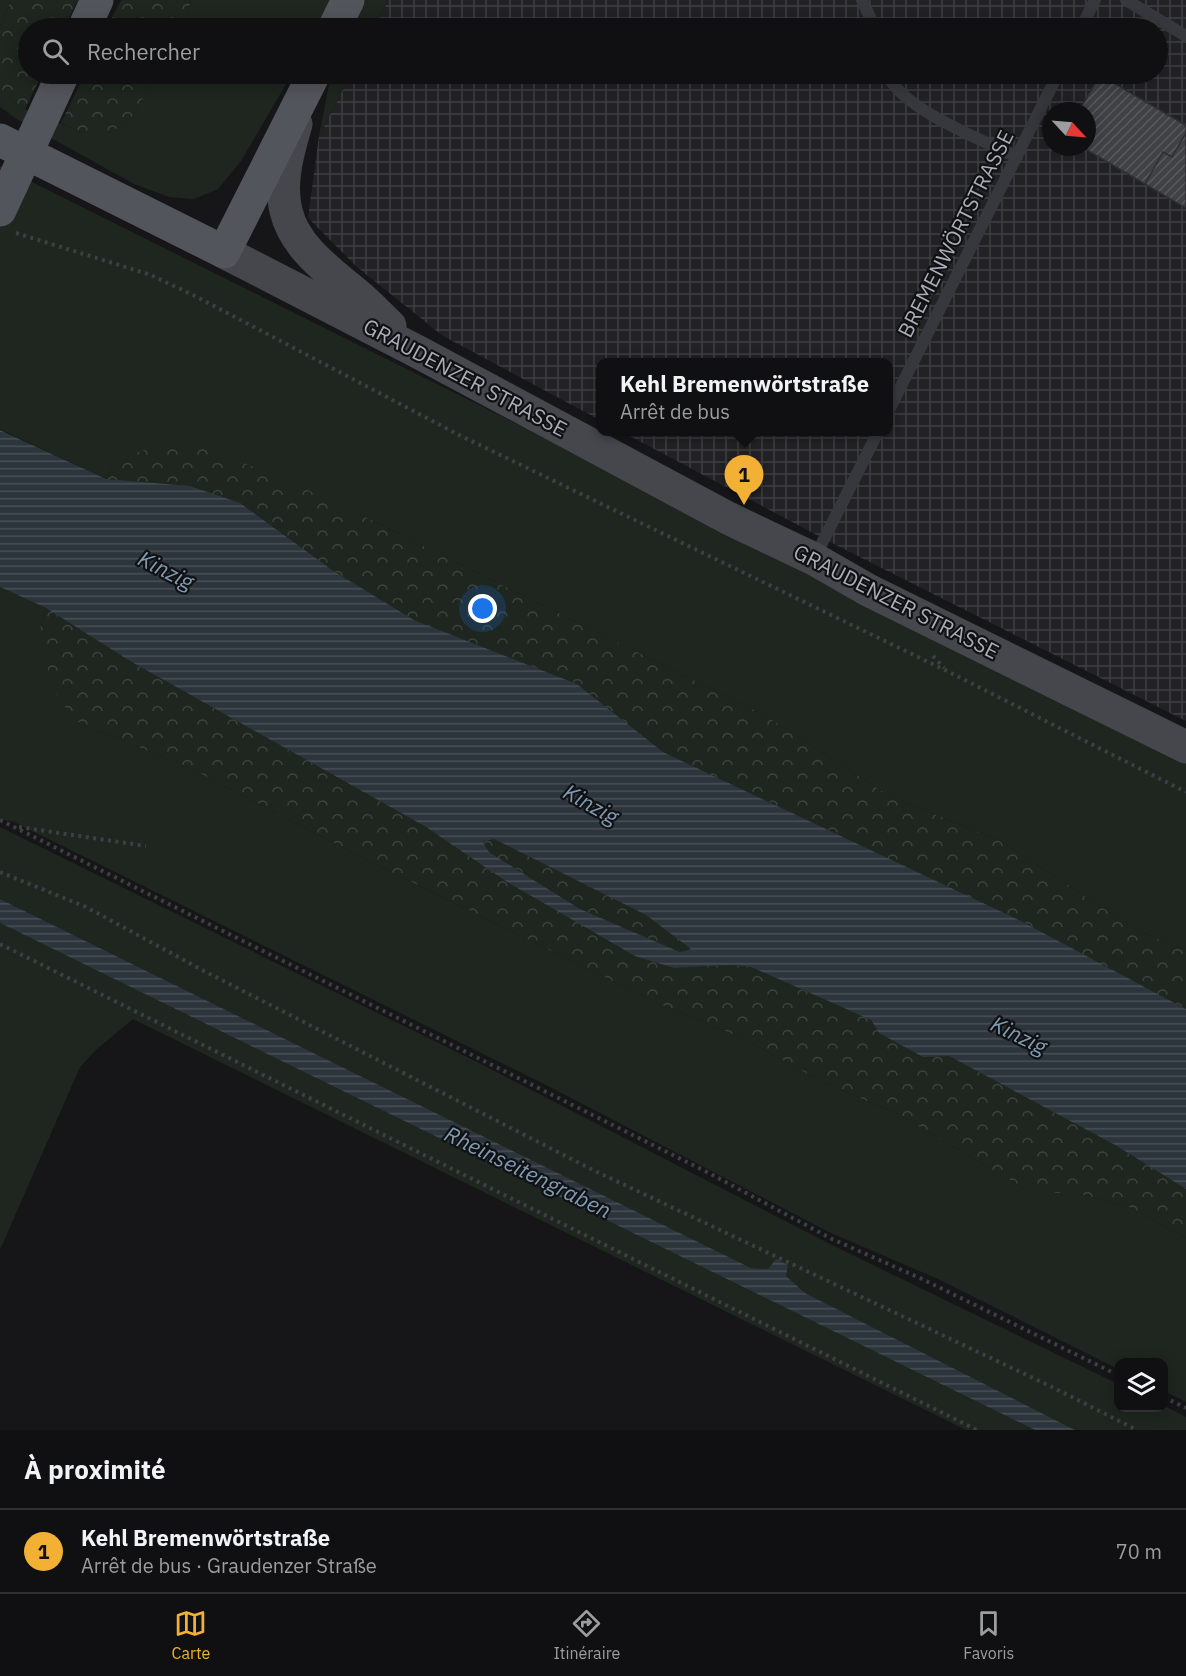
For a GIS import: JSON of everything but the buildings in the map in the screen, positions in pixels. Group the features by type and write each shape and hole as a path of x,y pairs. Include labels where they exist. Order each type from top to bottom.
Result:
{"main road":[{"path":"89,18 97,0"},
{"path":"339,18 348,0"},
{"path":"6,221 59,84"},
{"path":"224,252 309,84"},
{"name":"GRAUDENZER STRASSE","path":"1,140 224,252"}],"street":[{"path":"310,84 286,162 284,180 286,212 295,230 320,264 420,353"},
{"name":"GRAUDENZER STRASSE","path":"224,252 420,353 728,518 1186,747"}],"lane":[{"path":"862,0 870,18"},
{"path":"1086,18 1095,0"},
{"path":"1126,0 1156,18"},
{"path":"1168,25 1186,36"},
{"path":"891,84 916,106 1017,157"},
{"name":"BREMENWÖRTSTRASSE","path":"893,402 1054,84"},
{"path":"814,559 876,436"}],"path":[{"path":"6,221 151,275 188,292 459,435 947,671 1186,792"},
{"path":"0,822 705,1171 832,1239 922,1279 1114,1373"},
{"path":"12,826 146,846"},
{"path":"0,872 86,907 204,971 593,1170 1039,1381 1137,1430"},
{"path":"0,944 977,1430"},
{"path":"1168,1399 1186,1408"}],"shaded area":[{"path":"388,0 1186,0 1186,721 830,542 630,436 893,436 893,358 596,358 596,418 443,336 357,267 308,218 319,136 346,84 1168,84 1168,18 379,18"}],"green space":[{"path":"0,0 11,0 0,28"},
{"path":"11,0 78,0 69,18 18,18 18,84 37,84 25,109 0,92 0,28"},
{"path":"121,0 191,0 186,18 112,18"},
{"path":"191,0 330,0 320,18 186,18"},
{"path":"362,0 388,0 379,18 353,18"},
{"path":"80,84 152,84 128,123 108,133 84,133 61,123"},
{"path":"152,84 286,84 241,161 218,189 194,199 169,197 134,184 15,118 0,107 0,92 25,109 84,133 108,133 128,123"},
{"path":"329,84 346,84 319,136"},
{"path":"0,166 1186,758 1186,951 1135,929 999,840 891,797 766,716 335,502 116,460 106,479 0,429"},
{"path":"159,445 212,449 335,502 766,716 891,797 999,840 1135,929 1186,951 1186,1009 1021,921 663,752 577,684 414,620 332,570 106,479 116,460"},
{"path":"0,587 46,608 39,632 75,721 192,769 359,856 657,1003 747,1040 824,1083 898,1114 1032,1193 1076,1193 1129,1207 1186,1238 1186,1402 1168,1393 1168,1358 1114,1358 1114,1367 938,1279 831,1233 548,1086 14,822 0,819"},
{"path":"46,608 130,661 426,827 507,882 674,968 731,965 751,967 871,1020 879,1033 923,1056 949,1056 1115,1145 1186,1189 1186,1238 1129,1207 1076,1193 1032,1193 898,1114 824,1083 747,1040 657,1003 359,856 192,769 75,721 52,688 39,632"},
{"path":"0,827 475,1061 832,1245 1114,1382 1114,1412 1168,1412 1168,1408 1186,1417 1186,1430 1075,1430 805,1293 786,1276 788,1265 772,1264 768,1269 751,1268 0,899"},
{"path":"494,839 646,915 692,948 680,952 580,909 489,852 483,842"},
{"path":"0,923 1035,1430 966,1430 133,1019 97,1049 80,1067 0,1250"}],"water":[{"name":"Kinzig","path":"0,430 106,479 190,486 240,503 332,570 414,620 577,684 663,752 1021,921 1186,1009 1186,1189 1115,1145 949,1056 923,1057 879,1033 871,1020 751,967 731,965 674,968 635,956 507,882 426,827 130,661 46,608 0,587","holes":["494,839 646,915 691,949 680,952 580,909 489,852 483,842"]},
{"name":"Rheinseitengraben","path":"0,899 751,1268 768,1269 776,1259 788,1265 786,1276 805,1293 1075,1430 1035,1430 0,923"}],"place":[{"name":"Kehl Bremenwörtstraße","path":"744,505"}]}
